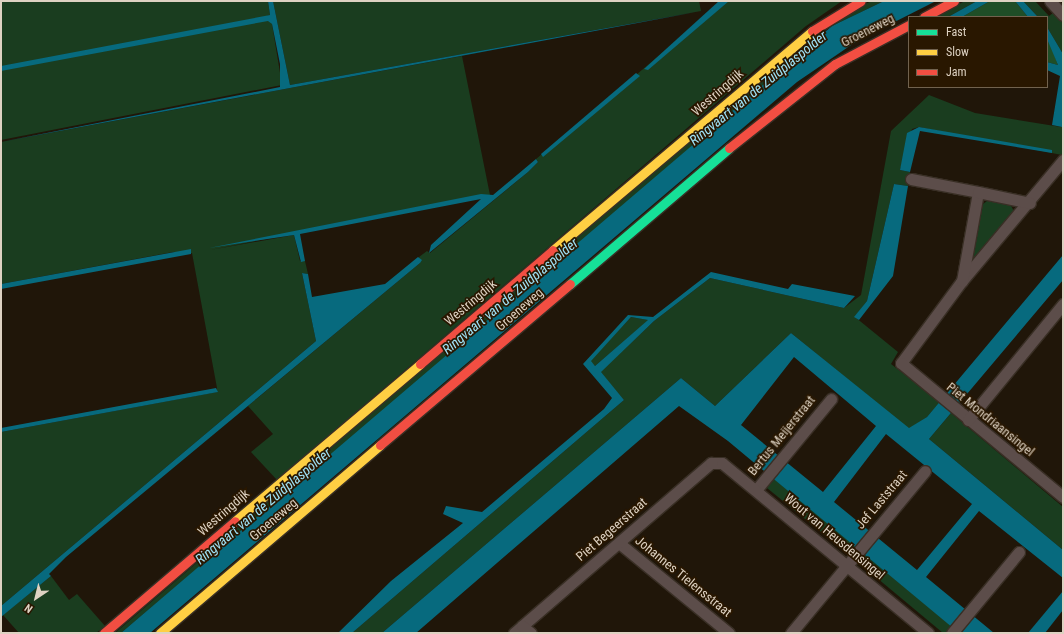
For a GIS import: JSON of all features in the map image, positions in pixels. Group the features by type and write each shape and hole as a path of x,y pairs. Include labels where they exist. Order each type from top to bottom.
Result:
{"street":[{"name":"Westringdijk","path":"104,633 790,49 834,15 861,1"},
{"path":"926,16 954,1"},
{"path":"1050,1 1063,15"},
{"name":"Groeneweg","path":"160,633 788,98 835,64 908,26"},
{"path":"961,282 1030,203 1063,160"},
{"path":"910,179 1030,203"},
{"path":"961,282 978,192"},
{"name":"Piet Mondriaansingel","path":"961,282 901,363 956,411 1063,497"},
{"path":"968,420 1063,304"},
{"name":"Bertus Meijerstraat","path":"756,490 831,399"},
{"name":"Piet Begeerstraat","path":"514,633 527,629 619,543 711,463 722,463"},
{"name":"Wout van Heusdensingel","path":"722,463 928,633"},
{"name":"Jef Laststraat","path":"790,633 925,471"},
{"name":"Johannes Tielensstraat","path":"619,543 729,633"},
{"path":"952,633 1019,552"}],"green space":[{"path":"1,1 268,1 270,15 267,16 272,24 282,85 1,140"},
{"path":"273,1 699,1 701,11 290,85"},
{"path":"724,1 842,1 806,26 277,480 251,452 273,434 248,406 420,263 419,257 427,251 430,253 528,172 538,162 536,159"},
{"path":"872,1 884,1 834,25 858,7"},
{"path":"965,1 977,1 950,16 936,16"},
{"path":"990,1 1015,1 1027,16 964,16"},
{"path":"1023,1 1035,1 1049,16 1053,13 1063,23 1063,54 1048,29 1048,16 1037,16"},
{"path":"828,29 361,430 121,633 115,633 755,84"},
{"path":"1048,41 1052,48 1058,65 1048,62"},
{"path":"462,56 490,195 210,250 294,235 300,261 305,261 308,274 302,273 316,341 1,606 1,432 217,392 217,388 192,253 173,252 1,284 1,142"},
{"path":"929,95 975,113 1061,127 1063,110 1063,151 1062,155 919,127 912,129 900,170 910,172 908,186 894,184 867,301 855,317 898,352 891,364 940,402 927,417 909,429 791,333 715,406 681,378 382,633 352,633 624,400 600,372 654,321 710,278 844,308 861,295 891,131"},
{"path":"987,201 1010,204 1015,213 972,262 979,207"},
{"path":"631,317 649,320 595,366 590,361"},
{"path":"951,413 1063,507 1063,550 929,439"},
{"path":"772,477 856,547 852,553 847,553 767,488"},
{"path":"863,553 953,627 948,633 943,633 859,563"},
{"path":"51,576 69,600 77,594 105,626 96,633 19,633 3,615"}],"water":[{"path":"268,1 273,1 290,85 696,12 1,142 280,87 280,64 272,24 268,21 1,71 1,66 270,15"},
{"path":"719,1 729,1 648,70 644,69"},
{"path":"884,1 936,1 857,41 797,82 150,633 121,633 832,26"},
{"path":"977,1 990,1 964,16 950,16"},
{"path":"1015,1 1023,1 1037,16 1027,16"},
{"path":"1048,29 1063,54 1062,127 1052,125 1060,76 1048,70 1048,62 1058,65 1048,41"},
{"path":"636,73 640,76 543,157 541,154"},
{"path":"919,127 1052,150 1052,153 920,131 910,172 900,170 907,133"},
{"path":"536,159 538,162 528,172 429,253 431,245 481,199 300,234 305,261 301,262 294,235 209,248 481,194 493,195"},
{"path":"894,184 908,186 893,276 859,320 854,317 867,301"},
{"path":"191,249 191,254 1,289 1,284"},
{"path":"1063,255 1063,280 929,439 1063,550 1063,578 979,511 926,577 994,633 959,633 728,441 679,406 416,633 382,633 681,378 715,406 791,333 909,428 927,417","holes":["794,357 876,426 823,492 741,425","886,434 972,504 917,570 834,502"]},
{"path":"418,257 422,260 420,263 66,557 49,574 51,576 1,617 1,606 316,341 302,273 308,274 312,297 385,284"},
{"path":"711,272 788,289 792,284 855,296 844,308 710,278 654,321 601,372 624,400 352,633 338,633 391,581 463,523 443,514 446,506 482,512 604,409 612,398 583,364 628,315 653,317","holes":["631,317 648,320 595,366 591,361"]},
{"path":"216,388 218,392 1,432 1,428"},
{"path":"1063,591 1063,610 1045,633 1028,633"}],"traffic: fast":[{"path":"570,284 729,148"}],"traffic: slow":[{"path":"553,250 812,31"},
{"path":"235,521 420,364"},
{"path":"160,633 380,445"}],"traffic: jam":[{"path":"812,31 861,1"},
{"path":"926,16 954,1"},
{"path":"729,148 835,64 908,26"},
{"path":"420,364 553,250"},
{"path":"380,445 570,284"},
{"path":"104,633 235,521"}],"water label":[{"name":"Ringvaart van de Zuidplaspolder","path":"758,88"},
{"name":"Ringvaart van de Zuidplaspolder","path":"510,296"},
{"name":"Ringvaart van de Zuidplaspolder","path":"263,506"}]}
